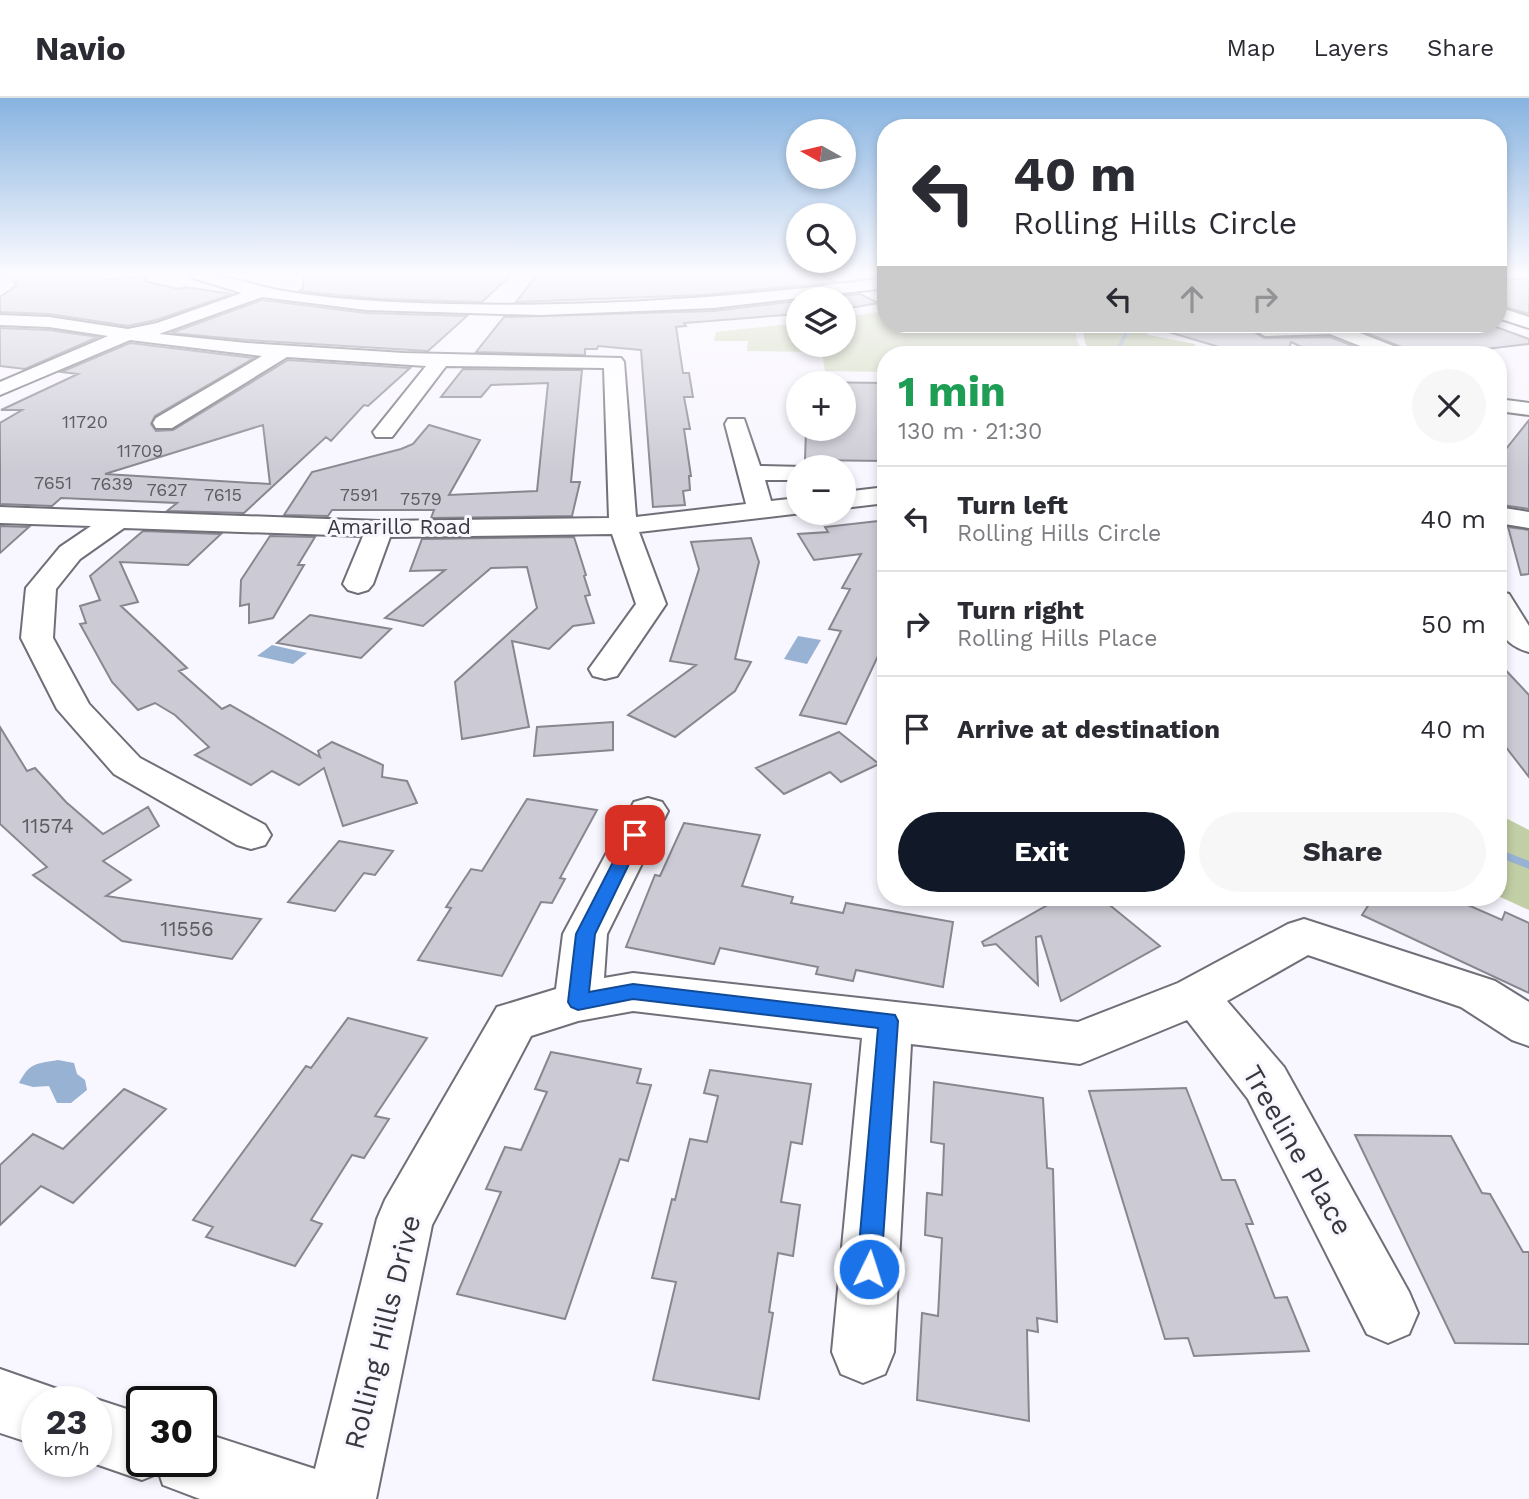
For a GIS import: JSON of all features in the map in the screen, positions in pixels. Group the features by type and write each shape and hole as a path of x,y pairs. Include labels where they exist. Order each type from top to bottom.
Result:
{"street":[{"path":"0,389 114,340"},
{"path":"159,340 282,352 440,361 614,362 623,526 651,604 604,669"},
{"path":"164,423 282,352"},
{"path":"384,432 440,361"},
{"path":"1507,406 1529,410"},
{"path":"736,424 761,510"},
{"path":"750,473 786,473"},
{"path":"856,499 877,496"},
{"name":"Amarillo Road","path":"0,516 380,529 623,526 786,507"},
{"path":"1507,516 1529,520"},
{"path":"119,519 70,553 41,588 37,638 74,709 127,766 251,835"},
{"path":"358,584 380,529"},
{"path":"1507,619 1515,635"},
{"path":"648,811 585,934 578,1002 633,992 1080,1043 1195,996 1304,936 1478,994 1529,1026"},
{"name":"Treeline Place","path":"1195,996 1266,1083 1388,1313"},
{"name":"Rolling Hills Drive","path":"342,1499 405,1219 514,1021 578,1002"},
{"path":"863,1352 888,1021"},
{"path":"0,1401 21,1408"},
{"path":"217,1471 305,1499"}],"green space":[{"path":"714,340 786,340 786,352 747,351 748,341"},
{"path":"856,340 1077,340 1080,346 877,346 877,372 825,371 823,357 856,357"},
{"path":"1085,340 1176,340 1195,346 1087,346"},
{"path":"1507,819 1529,830 1529,910 1507,900"}],"water":[{"path":"798,636 821,640 807,664 784,659"},
{"path":"272,645 307,653 293,664 257,656"},
{"path":"58,1060 74,1063 77,1074 85,1080 87,1090 71,1103 57,1103 49,1086 33,1087 19,1083 34,1065"}],"building":[{"path":"0,340 90,340 25,369 0,366"},
{"path":"253,340 440,340 428,351"},
{"path":"485,340 678,340 683,373 689,373 693,397 684,397 690,429 684,429 691,476 690,490 683,491 685,505 653,507 641,350 598,346 597,349 585,349 585,355 476,352"},
{"path":"1197,340 1339,340 1353,346 1300,346 1291,342 1290,346 1216,346"},
{"path":"1385,340 1529,340 1529,344 1507,347 1399,346"},
{"path":"130,343 254,358 155,416 151,424 156,431 173,430 288,360 410,368 368,406 364,405 331,441 326,437 244,513 167,511 177,503 61,498 52,506 0,504 0,423 22,410 1,410 78,374 61,372","holes":["263,425 270,484 105,474"]},
{"path":"463,369 582,370 571,482 580,482 572,516 431,518 434,510 332,510 328,516 284,515 312,472 401,449 413,444 429,425 480,440 449,495 537,491 548,383 491,385 481,397 441,397"},
{"path":"856,383 877,383 877,461 856,461 856,455 805,455 806,441 856,441"},
{"path":"1529,420 1529,509 1507,506 1507,448"},
{"path":"877,521 877,658 846,724 800,715 841,631 829,629 850,589 842,588 861,554 814,560 798,534 828,532 825,527"},
{"path":"0,526 29,527 0,553"},
{"path":"1508,527 1529,530 1529,574 1521,575"},
{"path":"143,531 221,534 188,565 120,562 138,602 121,606 187,668 179,671 222,709 230,705 320,757 318,751 332,742 383,765 382,777 407,781 417,803 343,826 324,768 299,785 272,771 251,785 195,755 209,747 175,715 155,703 138,710 112,682 80,624 86,623 80,606 100,600 90,576"},
{"path":"270,536 315,537 298,565 304,565 273,618 249,623 249,604 240,606 241,580"},
{"path":"574,537 586,575 584,576 590,595 585,596 594,623 573,626 549,649 512,641 529,727 462,739 455,682 537,608 527,567 491,568 423,626 385,618 445,570 410,571 422,539"},
{"path":"751,538 759,562 735,659 751,662 735,691 675,737 628,715 696,665 670,661 699,569 691,542"},
{"path":"310,615 391,629 361,658 277,643"},
{"path":"1507,672 1529,695 1529,777 1507,749"},
{"path":"613,722 613,750 534,756 537,727"},
{"path":"0,727 27,771 35,768 66,802 103,834 148,807 159,826 103,861 131,880 106,896 261,919 232,959 122,941 33,875 47,867 0,824"},
{"path":"839,732 877,762 877,765 841,782 830,772 784,794 756,768"},
{"path":"527,799 597,810 560,878 565,879 552,903 541,902 502,976 418,960 451,908 446,907 471,869 482,871"},
{"path":"684,823 760,835 742,886 793,897 791,903 843,913 846,903 953,922 943,987 856,970 853,981 816,974 818,967 720,948 714,964 626,947 655,875 660,876"},
{"path":"339,841 393,851 375,875 364,873 335,911 288,902"},
{"path":"1046,906 1111,906 1160,946 1061,1001 1041,936 1036,937 1038,985 996,944 984,946 982,942"},
{"path":"1368,906 1470,906 1502,920 1505,912 1529,923 1529,993 1362,915"},
{"path":"348,1018 427,1038 375,1116 389,1119 364,1158 352,1155 311,1220 322,1224 295,1266 206,1237 213,1227 193,1220 306,1066 311,1068"},
{"path":"551,1052 641,1069 637,1083 651,1085 628,1161 620,1159 565,1319 457,1294 501,1192 486,1189 505,1147 521,1150 547,1092 535,1089"},
{"path":"710,1070 811,1084 802,1144 791,1142 781,1202 800,1205 793,1256 778,1253 769,1312 773,1313 759,1399 653,1380 676,1282 652,1278 690,1139 707,1142 718,1096 704,1093"},
{"path":"934,1082 1043,1098 1047,1168 1053,1169 1057,1322 1037,1318 1038,1332 1027,1330 1029,1421 917,1400 922,1313 938,1316 942,1238 925,1235 927,1193 942,1195 944,1144 931,1142"},
{"path":"1186,1088 1222,1180 1235,1180 1253,1224 1246,1224 1275,1298 1287,1297 1309,1351 1194,1356 1188,1338 1165,1339 1089,1091"},
{"path":"124,1089 166,1109 73,1203 41,1186 0,1225 0,1165 33,1134 63,1149"},
{"path":"1355,1135 1451,1136 1482,1193 1490,1194 1523,1252 1529,1252 1529,1344 1455,1343"}],"waterway":[{"path":"1120,346 1123,340"},
{"path":"1507,856 1529,865"}],"route":[{"path":"635,835 585,934 578,1002 633,992 888,1021 869,1269"}]}
